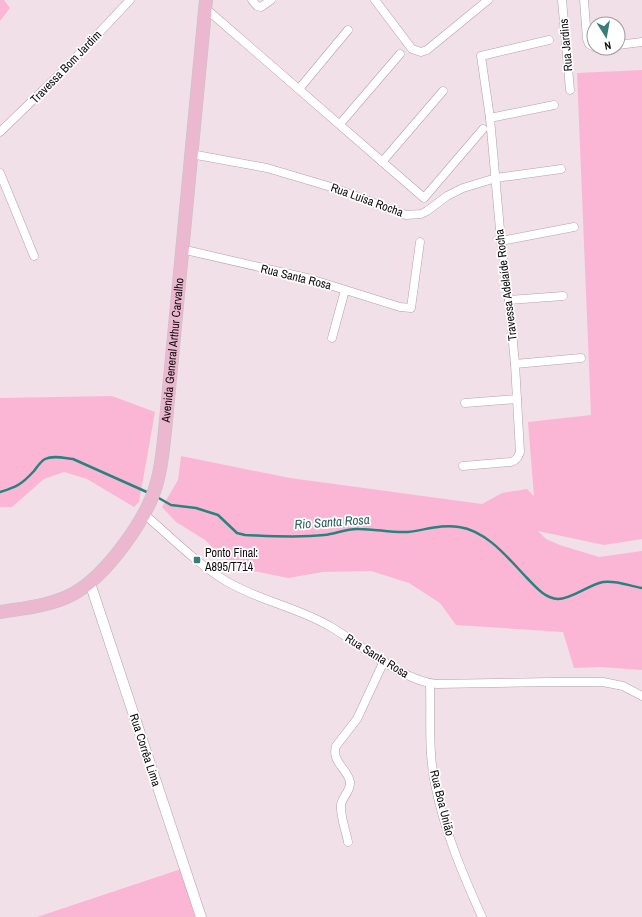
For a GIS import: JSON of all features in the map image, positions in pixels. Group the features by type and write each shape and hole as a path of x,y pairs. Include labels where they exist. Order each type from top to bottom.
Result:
{"main road":[{"name":"Avenida General Arthur Carvalho","path":"0,612 41,606 73,593 90,583 105,569 147,509 157,483 162,459 205,4"}],"street":[{"name":"Travessa Bom Jardim","path":"0,132 64,70 130,0"},
{"path":"252,0 257,6 261,7 271,0"},
{"path":"375,0 412,49 421,52 426,50 488,0"},
{"name":"Rua Jardins","path":"562,0 570,90"},
{"path":"584,0 586,26"},
{"path":"205,4 299,89 424,198 483,129"},
{"path":"299,89 348,30"},
{"name":"Travessa Adelaíde Rocha","path":"463,466 506,463 515,460 520,452 515,364 509,300 501,241 490,118 481,56 548,40"},
{"path":"626,44 642,42"},
{"path":"340,124 400,54"},
{"path":"382,162 443,91"},
{"path":"490,118 554,105"},
{"name":"Rua Luísa Rocha","path":"191,154 267,168 331,187 406,215 421,214 454,192 496,178 561,169"},
{"path":"0,173 34,256"},
{"path":"501,241 574,227"},
{"name":"Rua Santa Rosa","path":"181,249 307,278 400,307 410,308 420,242"},
{"path":"332,338 345,290"},
{"path":"509,300 563,296"},
{"path":"515,364 581,358"},
{"path":"465,403 517,399"},
{"name":"Rua Santa Rosa","path":"147,509 197,560 226,581 265,599 320,621 406,675 430,684 602,682 622,686 642,696"},
{"name":"Rua Corrêa Lima","path":"90,583 201,917"},
{"path":"348,842 341,804 349,788 350,782 336,759 335,750 336,746 357,718 384,662"},
{"name":"Rua Boa União","path":"430,684 431,748 435,784 454,851 482,917"}],"shaded area":[{"path":"0,0 4,0 10,8 0,21"},
{"path":"642,70 642,539 604,545 538,531 546,539 560,545 599,557 642,551 642,670 600,667 574,668 563,632 456,625 440,603 409,583 371,571 323,572 288,578 244,569 222,557 205,540 176,522 162,507 178,480 181,456 290,478 482,504 502,493 527,489 534,496 528,422 591,415 577,73"},
{"path":"112,396 155,412 139,502 134,507 87,479 64,472 44,479 12,507 0,507 0,398"},
{"path":"181,869 195,917 37,917"}],"waterway":[{"name":"Rio Santa Rosa","path":"0,492 19,484 44,460 55,457 73,459 149,493"},
{"name":"Rio Santa Rosa","path":"157,497 171,505 196,508 218,515 237,533 245,535 314,536 355,529 408,532 446,526 459,527 479,534 488,540 496,546 536,588 544,594 558,599 569,597 603,582 618,582 642,588"}],"place":[{"name":"Ponto Final: A895/T714","path":"197,560"}]}
